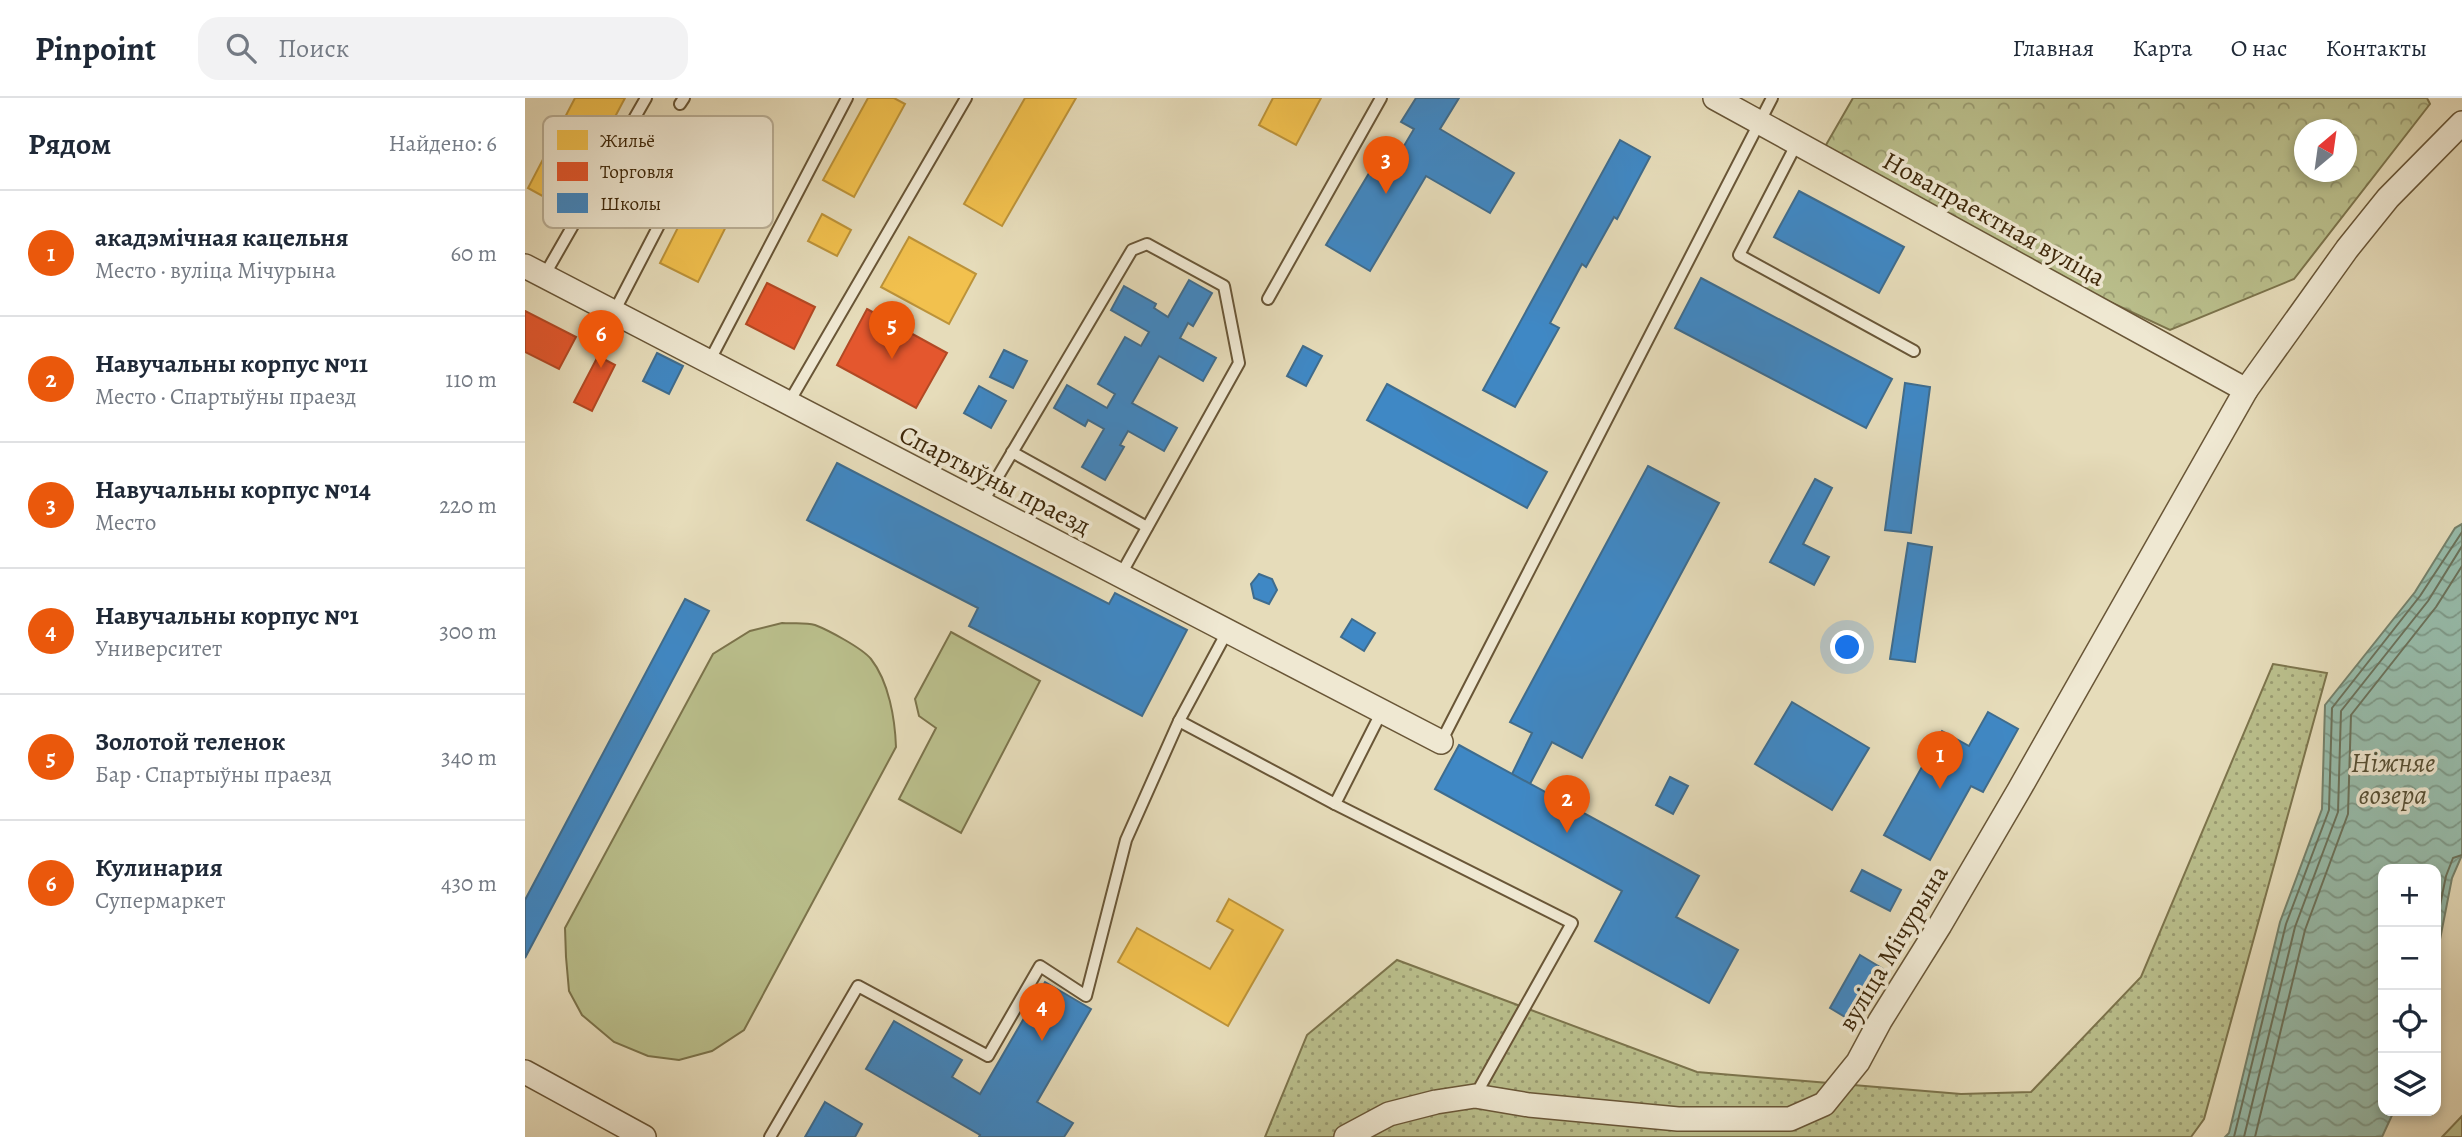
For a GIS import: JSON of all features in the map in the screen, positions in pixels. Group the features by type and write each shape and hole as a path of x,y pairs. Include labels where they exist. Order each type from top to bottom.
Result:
{"street":[{"name":"Новапраектная вуліца","path":"1715,98 2246,390"},
{"name":"вуліца Мічурына","path":"1346,1137 1389,1114 1436,1102 1475,1096 1529,1105 1678,1119 1790,1119 1824,1104 1858,1062 1946,914 2246,390 2347,249 2388,198 2462,123"},
{"name":"Спартыўны праезд","path":"534,271 1441,742"},
{"path":"525,1072 644,1137"}],"lane":[{"path":"634,116 646,98"},
{"path":"709,362 847,98"},
{"path":"788,404 966,98"},
{"path":"1268,299 1381,98"},
{"path":"1441,742 1772,98"},
{"path":"1797,143 1739,255 1914,351"},
{"path":"534,271 562,228"},
{"path":"614,313 658,228"},
{"path":"981,505 1132,250 1147,244 1224,286 1240,363 1120,576"},
{"path":"1012,452 1147,527"},
{"path":"770,1137 858,986 988,1056 1040,966 1086,996 1126,840 1179,721 1228,630"},
{"path":"1335,804 1382,712"},
{"path":"1179,721 1335,804 1572,923 1475,1096"}],"green space":[{"path":"1853,98 2427,98 2430,104 2294,279 2170,330 1815,164"},
{"path":"782,623 815,625 853,645 871,659 890,701 896,747 744,1030 712,1051 679,1060 648,1056 614,1042 582,1015 569,991 565,928 713,654 750,631"},
{"path":"951,632 1040,681 961,833 899,799 936,728 919,716 915,699"},
{"path":"2273,664 2327,673 2204,1119 2191,1137 1265,1137 1307,1035 1397,960 1697,1072 1961,1094 2031,1092 2141,977"},
{"path":"2462,1116 2462,1137 2442,1137"}],"water":[{"name":"Ніжняе возера","path":"2462,524 2462,855 2452,878 2441,934 2441,864 2378,864 2378,1116 2392,1116 2382,1137 2225,1137 2229,1133 2280,922 2322,809 2325,705 2415,592 2455,528"}],"building: Жильё":[{"path":"575,98 625,98 615,116 566,116"},
{"path":"868,98 894,98 905,104 854,197 823,180"},
{"path":"1025,98 1076,98 1002,226 964,204"},
{"path":"1273,98 1321,98 1296,145 1259,125"},
{"path":"543,159 543,196 528,188"},
{"path":"822,214 851,230 837,256 808,241"},
{"path":"678,228 725,228 698,282 660,263"},
{"path":"909,237 976,274 949,324 881,287"},
{"path":"1229,899 1283,930 1228,1026 1118,962 1137,928 1210,969 1233,930 1217,921"}],"building: Торговля":[{"path":"767,283 815,307 794,349 746,324"},
{"path":"867,309 947,353 916,408 837,365"},
{"path":"525,311 576,337 559,369 525,352"},
{"path":"598,356 615,365 592,411 574,402"}],"building: Школы":[{"path":"1416,98 1459,98 1440,129 1514,173 1490,213 1426,176 1370,271 1326,245 1387,143 1401,151 1414,129 1401,122"},
{"path":"1620,140 1650,157 1617,219 1614,217 1586,267 1582,264 1550,323 1559,328 1515,407 1483,390"},
{"path":"1799,191 1904,247 1879,293 1774,237"},
{"path":"1701,278 1892,379 1866,428 1675,328"},
{"path":"1189,280 1212,293 1193,326 1188,323 1180,338 1216,358 1203,381 1159,356 1132,403 1177,428 1164,451 1128,431 1120,445 1124,447 1105,480 1082,467 1104,429 1088,420 1085,426 1054,408 1067,385 1107,408 1115,394 1098,384 1125,337 1141,346 1149,332 1111,310 1124,286 1156,304 1154,308 1168,317"},
{"path":"1303,346 1322,356 1306,386 1287,376"},
{"path":"1004,350 1027,361 1013,388 990,377"},
{"path":"657,353 683,366 669,394 643,381"},
{"path":"1905,383 1930,387 1911,533 1885,530"},
{"path":"1387,384 1547,472 1527,508 1367,420"},
{"path":"979,386 1006,401 991,428 964,413"},
{"path":"837,463 1109,604 1115,593 1187,630 1142,716 969,626 978,608 807,520"},
{"path":"1648,466 1719,503 1582,758 1552,742 1530,784 1512,774 1532,733 1510,722"},
{"path":"1815,479 1832,488 1803,544 1829,557 1814,585 1770,562"},
{"path":"1908,543 1932,547 1915,662 1890,659"},
{"path":"1259,574 1272,579 1277,590 1269,604 1254,598 1251,584"},
{"path":"685,599 709,611 525,958 525,900"},
{"path":"1352,619 1375,633 1364,651 1341,637"},
{"path":"1792,702 1869,748 1832,810 1755,764"},
{"path":"1988,712 2018,729 1983,792 1971,786 1930,860 1884,835 1942,731 1969,746"},
{"path":"1459,745 1699,876 1676,917 1738,950 1709,1003 1595,941 1622,891 1435,789"},
{"path":"1670,777 1688,786 1673,814 1656,805"},
{"path":"1862,870 1901,890 1890,911 1851,891"},
{"path":"1860,955 1885,970 1855,1023 1830,1008"},
{"path":"1045,982 1091,1009 1037,1102 1073,1123 1064,1137 979,1137 980,1135 866,1069 894,1021 962,1060 952,1077 980,1094"},
{"path":"825,1102 862,1124 855,1137 805,1137"}],"place":[{"name":"Навучальны корпус №14","path":"1386,194"},
{"name":"Золотой теленок","path":"892,359"},
{"name":"Кулинария","path":"601,368"},
{"name":"акадэмічная кацельня","path":"1940,789"},
{"name":"Навучальны корпус №11","path":"1567,833"},
{"name":"Навучальны корпус №1","path":"1042,1041"}]}
